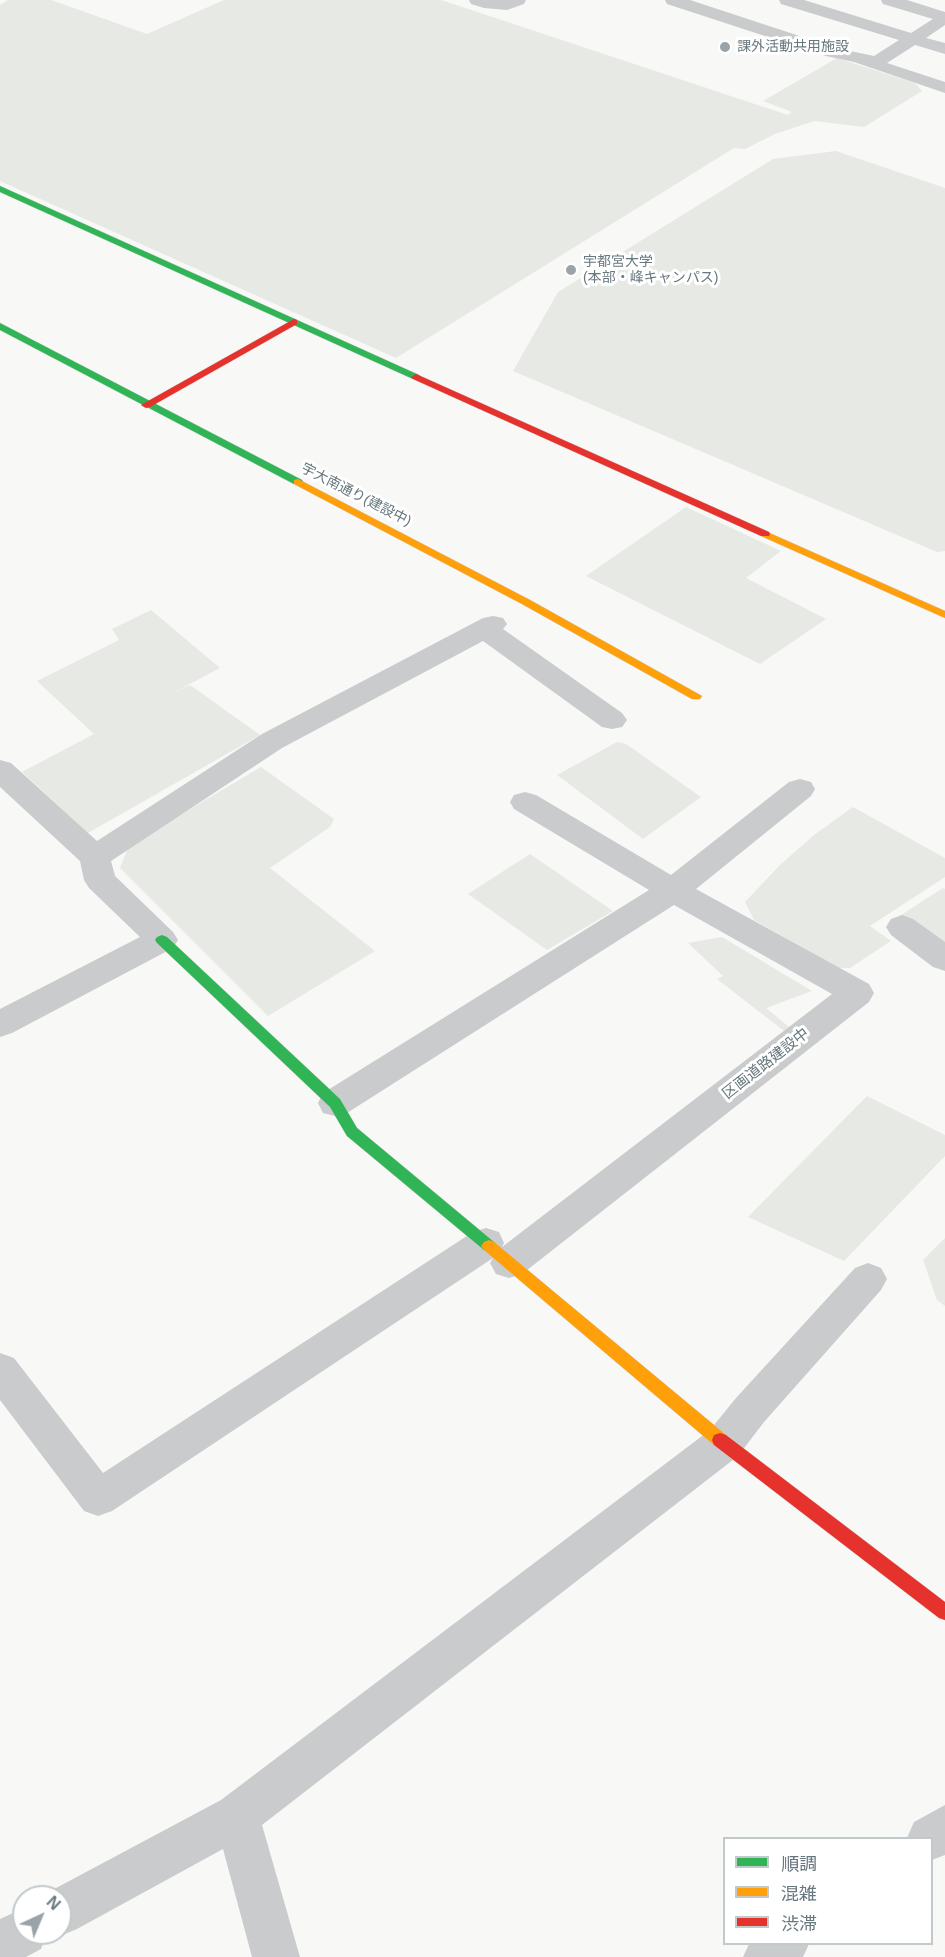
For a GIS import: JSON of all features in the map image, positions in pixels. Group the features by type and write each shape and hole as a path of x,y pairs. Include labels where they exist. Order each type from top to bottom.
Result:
{"street":[{"path":"0,189 945,615"},
{"path":"146,405 294,322"},
{"name":"宇大南通り(建設中)","path":"0,326 146,405 526,602 696,696"},
{"path":"95,857 272,741 489,627 612,720"},
{"path":"0,770 95,857 100,880 335,1103 352,1132 724,1443 945,1612"},
{"path":"335,1103 673,890 800,789"},
{"name":"区画道路建設中","path":"497,1253 856,993 673,890 525,802"},
{"path":"902,927 945,959"},
{"path":"0,1024 162,940"},
{"path":"0,1370 98,1498 497,1253"},
{"path":"72,1905 237,1815 724,1443 750,1410 868,1280"},
{"path":"237,1815 276,1957"},
{"path":"933,1837 945,1828"},
{"path":"767,1957 784,1945"}],"lane":[{"path":"477,0 490,4 507,5 518,0"},
{"path":"673,0 945,88"},
{"path":"787,0 945,49"},
{"path":"889,0 945,18"},
{"path":"858,59 874,61 882,59 945,18"}],"shaded area":[{"path":"8,0 51,0 147,34 224,0 441,0 788,115 792,112 763,101 837,58 915,83 922,91 864,127 814,121 775,134 745,149 734,148 396,358 0,181 0,5"},
{"path":"836,151 945,188 945,551 937,552 513,371 558,292 773,159"},
{"path":"686,507 781,551 746,578 826,619 760,664 586,576"},
{"path":"151,610 220,668 169,695 190,685 260,735 88,833 22,772 94,734 37,681 119,640 112,629"},
{"path":"617,742 626,744 701,797 643,839 557,775"},
{"path":"261,767 334,819 330,827 270,868 375,951 268,1016 120,868 129,845"},
{"path":"853,807 945,858 945,877 870,926 891,941 850,968 838,968 754,920 745,902 780,865 814,835"},
{"path":"530,854 613,911 547,950 468,894"},
{"path":"943,888 945,889 945,951 898,917"},
{"path":"722,937 812,991 766,1008 789,1027 784,1031 717,979 723,976 688,943"},
{"path":"867,1096 945,1135 945,1156 844,1261 748,1217"},
{"path":"945,1238 945,1306 937,1300 923,1260"}],"traffic: fast":[{"path":"0,189 416,377"},
{"path":"0,326 298,482"},
{"path":"162,940 335,1103 352,1132 489,1246"}],"traffic: slow":[{"path":"298,482 526,602 696,696"},
{"path":"765,534 945,615"},
{"path":"489,1246 720,1440"}],"traffic: jam":[{"path":"146,405 294,322"},
{"path":"416,377 765,534"},
{"path":"720,1440 945,1612"}],"place":[{"name":"課外活動共用施設","path":"725,47"},
{"name":"宇都宮大学 (本部・峰キャンパス)","path":"571,270"}]}
